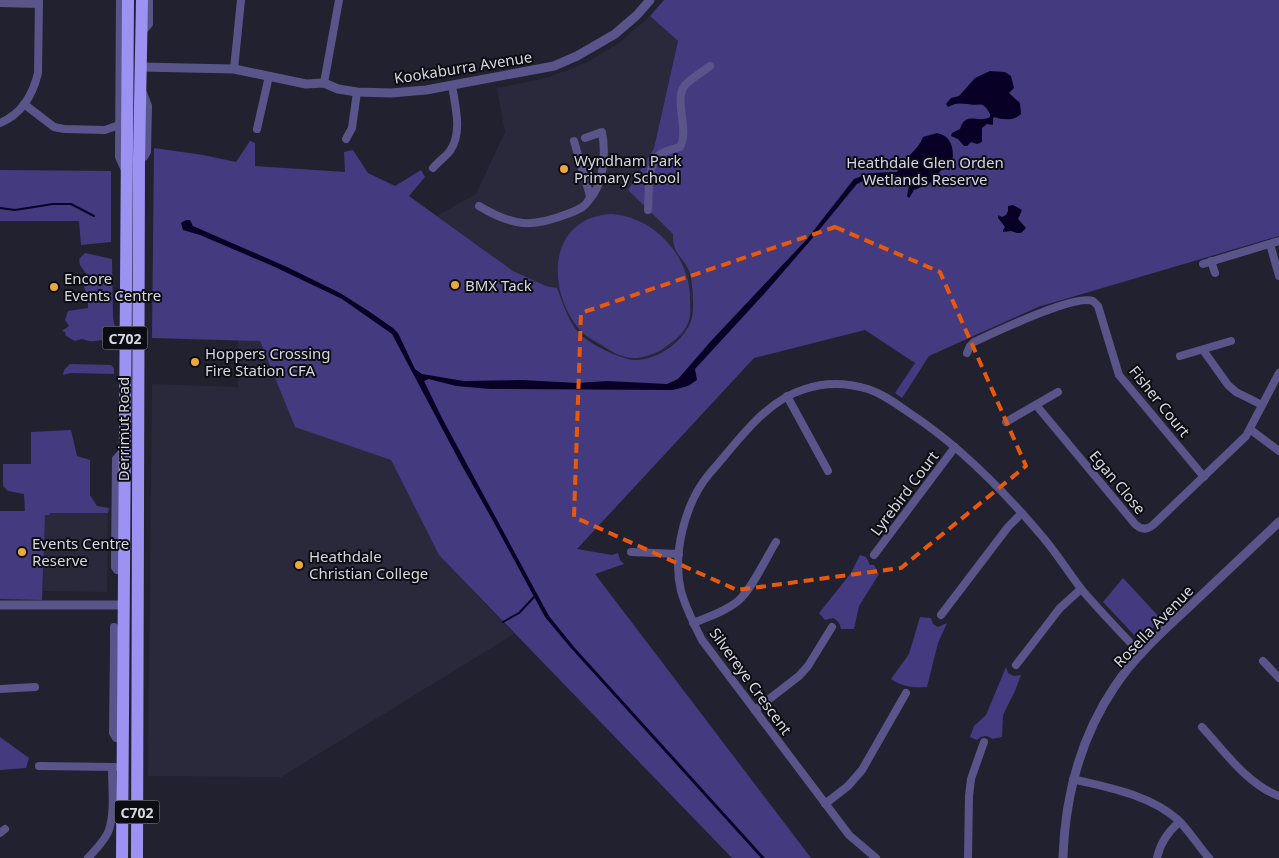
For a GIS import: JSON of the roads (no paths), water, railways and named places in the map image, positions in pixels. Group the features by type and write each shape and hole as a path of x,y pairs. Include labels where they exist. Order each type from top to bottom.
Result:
{"highway":[{"name":"Derrimut Road","path":"128,0 134,67 140,86 138,720 136,767 138,858"},
{"name":"Derrimut Road","path":"122,858 117,767 123,739 119,648 124,607 127,173 134,67 141,33 142,0"},
{"path":"125,354 139,354"},
{"path":"124,571 133,566 138,548"},
{"path":"124,607 138,606"},
{"path":"123,739 131,736 138,720"},
{"path":"117,767 136,767"}],"street":[{"path":"120,0 119,157 127,173"},
{"path":"141,33 148,24 149,0"},
{"path":"234,69 241,0"},
{"path":"324,83 339,0"},
{"name":"Kookaburra Avenue","path":"134,67 234,69 306,84 324,83 338,90 391,93 452,85 554,66 577,56 615,34 637,15 650,0"},
{"path":"0,3 39,2 38,73 24,104 16,113 0,122"},
{"path":"648,210 650,176 656,157 664,152 680,147 682,143 681,100 684,86 710,66"},
{"path":"257,129 269,76"},
{"path":"433,168 450,151 458,126 452,85"},
{"path":"346,139 352,128 357,92"},
{"path":"24,104 54,127 105,130 119,125"},
{"path":"479,206 516,222 531,224 550,221 574,212 586,204 594,195 600,178 604,148 602,132 585,138"},
{"path":"574,141 589,190 589,200"},
{"path":"1202,264 1279,241"},
{"path":"1270,244 1279,276"},
{"path":"1211,261 1215,273"},
{"name":"Fisher Court","path":"967,353 974,342 1036,314 1082,300 1094,301 1098,306 1120,375 1204,478"},
{"path":"1180,356 1231,341"},
{"path":"1203,350 1228,386 1262,405"},
{"name":"Egan Close","path":"1036,404 1135,524 1140,529 1150,528 1240,443 1250,430 1279,373"},
{"name":"Silvereye Crescent","path":"876,858 864,850 849,835 702,640 686,608 681,589 679,554 684,524 691,503 705,479 751,426 771,407 787,396 804,389 821,385 840,384 869,390 882,395 916,417 955,447 992,481 1042,536 1082,589 1141,654"},
{"path":"1006,422 1058,392"},
{"path":"787,396 828,471"},
{"path":"1250,430 1279,451"},
{"name":"Lyrebird Court","path":"874,554 955,447"},
{"path":"941,615 1008,527 1022,514"},
{"name":"Rosella Avenue","path":"1063,858 1066,812 1073,779 1095,720 1115,686 1141,654 1166,628 1279,522"},
{"path":"694,623 729,607 744,595 776,542"},
{"path":"631,552 679,554"},
{"path":"1016,665 1060,608 1082,589"},
{"path":"0,605 124,607"},
{"path":"114,627 119,648"},
{"path":"755,710 799,676 808,666 832,627"},
{"path":"1263,661 1279,678"},
{"path":"0,689 35,687"},
{"path":"825,804 848,786 862,770 906,692"},
{"path":"1202,727 1255,783 1279,796"},
{"path":"968,858 969,796 972,779 984,742"},
{"path":"40,766 117,767 109,830 102,842 88,858"},
{"path":"1073,779 1139,797 1158,806 1179,822 1209,858"},
{"path":"1157,858 1166,836 1179,822"}],"waterway":[{"path":"0,208 15,210 53,204 71,204 94,216"},
{"path":"503,622 519,613 534,597"}],"place":[{"name":"Wyndham Park Primary School","path":"564,169"},
{"name":"BMX Tack","path":"455,285"},
{"name":"Encore Events Centre","path":"54,287"},
{"name":"Hoppers Crossing Fire Station CFA","path":"195,362"},
{"name":"Events Centre Reserve","path":"22,552"},
{"name":"Heathdale Christian College","path":"299,565"}],"park label":[{"name":"Heathdale Glen Orden Wetlands Reserve","path":"925,170"}]}
